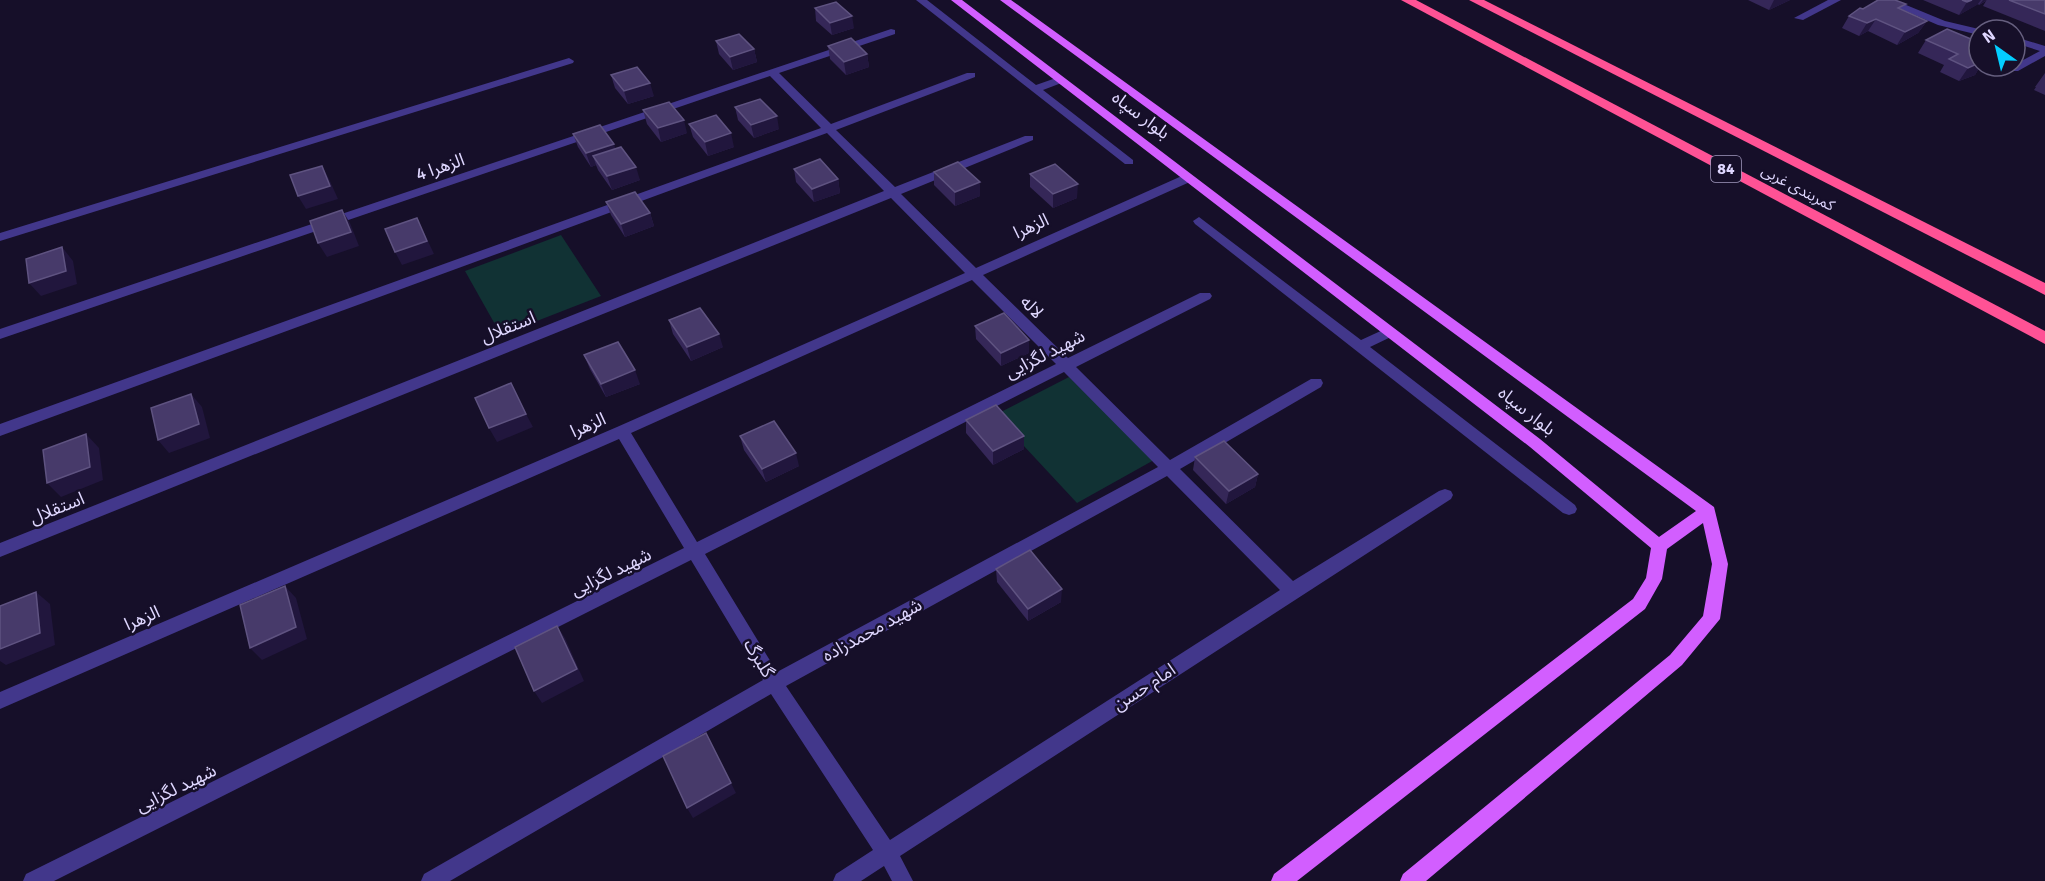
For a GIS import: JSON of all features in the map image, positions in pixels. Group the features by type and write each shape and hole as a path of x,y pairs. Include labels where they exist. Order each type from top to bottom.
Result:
{"highway":[{"name":"کمربندی غربی","path":"1407,0 2045,338"},
{"name":"کمربندی غربی","path":"1475,0 2045,290"}],"main road":[{"name":"بلوار سپاه","path":"956,0 1535,443 1659,546"},
{"name":"بلوار سپاه","path":"1005,0 1708,511"},
{"path":"1281,881 1639,604 1654,579 1659,546 1708,511 1720,564 1711,619 1676,660 1410,881"}],"street":[{"path":"921,0 1128,162"},
{"path":"1799,18 1836,0"},
{"path":"1885,0 1942,22 1967,29"},
{"name":"الزهرا 4","path":"0,334 891,32"},
{"path":"2027,44 2045,51"},
{"path":"2027,61 2045,51"},
{"path":"0,237 569,61"},
{"name":"لاله","path":"772,73 1292,591"},
{"path":"0,430 971,75"},
{"path":"1034,89 1060,80"},
{"name":"استقلال","path":"0,550 1029,138"},
{"name":"الزهرا","path":"0,701 622,431 1188,178"},
{"path":"1199,221 1569,509"},
{"name":"شهید لگزایی","path":"33,881 1205,296"},
{"path":"1360,346 1389,332"},
{"name":"شهید محمدزاده","path":"431,881 774,683 1169,468 1316,383"},
{"name":"گلبرگ","path":"622,431 774,683 887,853 903,881"},
{"name":"امام حسن","path":"843,881 1445,495"}],"green space":[{"path":"561,235 601,296 501,335 465,271"},
{"path":"1069,377 1154,460 1077,503 995,415"}],"building":[{"path":"1878,0 1895,0 1906,4 1898,8 1927,21 1905,32 1876,19 1867,23 1849,16"},
{"path":"2009,0 2045,0 2045,14"},
{"path":"836,2 852,16 830,23 815,8"},
{"path":"1947,29 1967,37 1967,68 1949,59 1958,54 1926,40"},
{"path":"739,34 754,49 730,57 716,41"},
{"path":"851,38 867,54 844,62 828,46"},
{"path":"637,67 650,83 624,91 611,75"},
{"path":"760,99 777,116 751,125 735,107"},
{"path":"669,102 684,120 658,128 643,110"},
{"path":"716,115 731,133 705,142 689,124"},
{"path":"600,125 614,144 586,153 573,134"},
{"path":"621,147 636,167 607,176 593,156"},
{"path":"820,159 838,179 812,189 794,169"},
{"path":"958,162 980,182 955,192 934,172"},
{"path":"1055,164 1078,184 1053,194 1030,174"},
{"path":"322,166 330,186 298,196 290,175"},
{"path":"635,192 650,213 621,224 606,202"},
{"path":"342,210 351,232 318,243 310,221"},
{"path":"417,218 427,241 395,252 385,229"},
{"path":"62,247 66,271 29,283 26,259"},
{"path":"700,308 719,334 687,347 669,320"},
{"path":"1004,313 1029,340 1001,353 975,326"},
{"path":"618,342 635,370 601,384 584,355"},
{"path":"511,383 526,414 489,428 475,398"},
{"path":"191,394 199,424 158,440 151,408"},
{"path":"996,405 1024,436 993,451 966,420"},
{"path":"774,421 796,453 762,469 740,436"},
{"path":"86,434 90,467 47,483 43,450"},
{"path":"1224,441 1258,474 1229,491 1195,457"},
{"path":"1030,550 1062,589 1028,609 996,569"},
{"path":"285,586 296,627 250,648 240,605"},
{"path":"36,592 40,633 0,649 0,606"},
{"path":"557,626 577,669 534,691 515,647"},
{"path":"706,733 731,783 687,808 663,756"}]}
